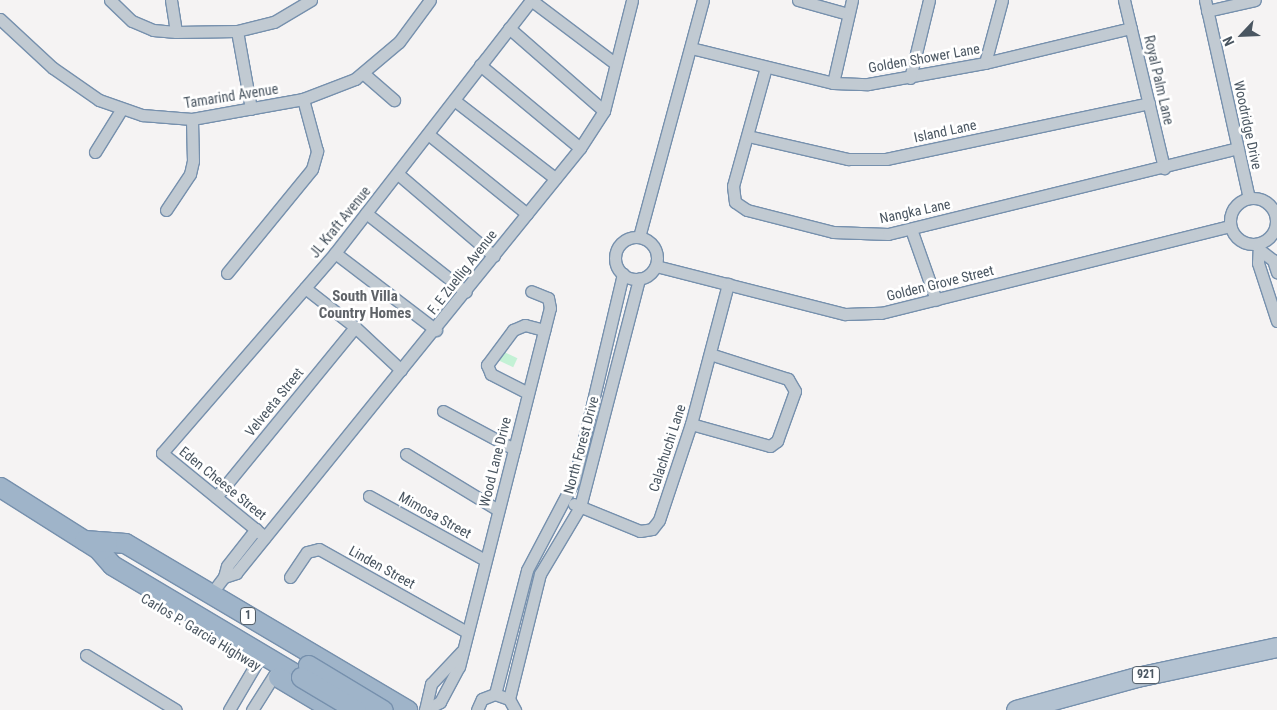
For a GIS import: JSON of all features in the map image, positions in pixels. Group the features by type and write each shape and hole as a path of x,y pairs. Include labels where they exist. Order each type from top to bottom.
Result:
{"highway":[{"name":"Carlos P. Garcia Highway","path":"0,487 91,545 112,565 304,671 383,710"},
{"name":"Carlos P. Garcia Highway","path":"91,545 125,543 407,710"},
{"name":"Carlos P. Garcia Highway","path":"91,545 106,576 327,707"},
{"name":"Carlos P. Garcia Highway","path":"304,671 356,710"},
{"path":"327,707 341,671"}],"main road":[{"name":"921","path":"1016,710 1137,677 1277,646"}],"street":[{"path":"110,0 132,21 153,30 176,32 237,31 274,22 311,0"},
{"path":"172,0 176,32"},
{"path":"289,0 291,12"},
{"name":"Tamarind Avenue","path":"0,20 78,88 121,110 142,115 192,119 303,99 364,74 399,42 430,0"},
{"path":"531,0 616,64"},
{"name":"JL Kraft Avenue","path":"162,453 335,253 531,0"},
{"name":"F. E Zuellig Avenue","path":"211,594 224,577 236,573 261,533 436,330 580,148 604,111 632,0"},
{"path":"639,237 704,0"},
{"path":"798,0 848,14"},
{"path":"833,83 852,0"},
{"path":"910,78 929,0"},
{"path":"984,63 1002,0"},
{"name":"Royal Palm Lane","path":"1124,0 1164,168"},
{"path":"1206,5 1255,0"},
{"name":"Woodridge Drive","path":"1206,5 1249,198"},
{"path":"509,28 604,111"},
{"name":"Golden Shower Lane","path":"691,48 833,83 868,84 910,78 984,63 1131,28"},
{"path":"237,31 251,109"},
{"path":"480,65 580,148"},
{"name":"Nangka Lane","path":"766,67 733,186 735,202 740,207 851,234 888,234 911,229 1164,168 1238,148"},
{"path":"364,74 394,100"},
{"path":"227,273 312,169 317,151 303,99"},
{"path":"454,100 555,178"},
{"name":"Island Lane","path":"748,136 848,159 886,159 1149,103"},
{"path":"95,152 121,110"},
{"path":"166,210 190,174 193,161 192,119"},
{"path":"428,134 528,214"},
{"path":"398,174 494,256"},
{"path":"1277,272 1273,260 1260,248 1238,239 1230,226 1234,208 1249,198 1268,204 1276,217 1272,234 1260,248 1258,263 1277,321"},
{"path":"366,213 466,292"},
{"name":"Golden Grove Street","path":"656,266 845,314 881,313 1230,226"},
{"path":"911,229 936,300"},
{"path":"639,237 655,248 656,266 647,276 639,279 623,274 616,263 617,249 626,239 639,237"},
{"path":"335,253 436,330"},
{"name":"North Forest Drive","path":"495,694 527,570 566,501 574,481 623,274"},
{"name":"North Forest Drive","path":"509,698 540,574 580,507 639,279"},
{"name":"Calachuchi Lane","path":"566,501 640,531 652,529 659,520 691,424 728,284"},
{"path":"305,288 355,327 402,370"},
{"name":"Wood Lane Drive","path":"425,710 440,702 457,672 514,449 550,300 531,291"},
{"path":"528,393 491,374 487,365 516,328 525,326 544,330"},
{"name":"Velveeta Street","path":"216,497 355,327"},
{"path":"691,424 770,446 777,441 795,391 788,379 710,354"},
{"path":"443,412 514,449"},
{"name":"Eden Cheese Street","path":"162,453 261,533"},
{"path":"406,454 498,510"},
{"name":"Mimosa Street","path":"369,496 485,560"},
{"name":"Linden Street","path":"290,577 307,552 318,549 467,632"},
{"name":"Wood Lane Drive","path":"425,710 431,684 462,651"},
{"path":"505,653 519,657"},
{"path":"86,655 176,710"},
{"path":"228,710 256,664"},
{"path":"252,710 274,675"},
{"path":"477,710 482,700 495,694 509,698 515,710"}],"green space":[{"path":"502,351 517,358 513,367 498,360"}],"district":[{"name":"South Villa Country Homes","path":"365,304"}]}
